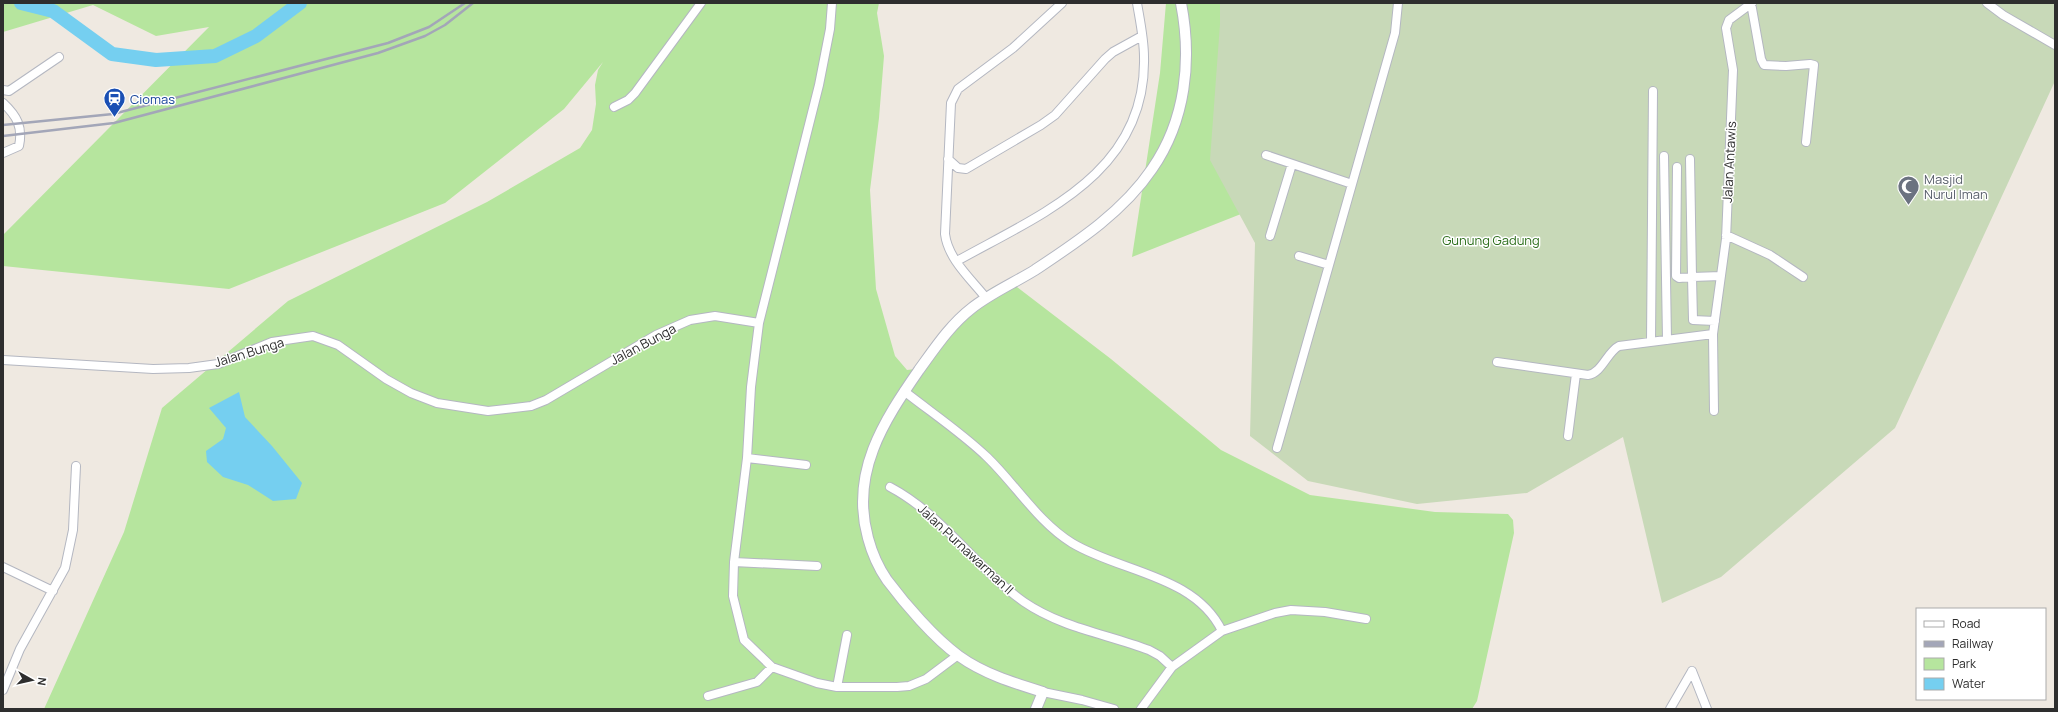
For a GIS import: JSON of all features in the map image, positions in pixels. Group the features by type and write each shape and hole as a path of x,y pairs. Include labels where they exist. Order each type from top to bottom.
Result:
{"street":[{"path":"614,107 628,100 635,93 701,3"},
{"path":"832,3 830,29 819,85 759,323 751,387 747,458 734,562 733,596 744,640 772,667 816,683 837,687 910,686 926,679 958,656"},
{"path":"986,298 948,249 945,234 950,108 955,92 1024,40 1062,3"},
{"path":"957,261 1068,197 1089,181 1115,154 1132,122 1140,96 1144,58 1137,3"},
{"path":"1114,709 1082,700 1043,692 1006,681 958,656 900,598 881,572 871,548 864,525 862,499 864,476 877,439 904,391 946,332 960,318 986,298 1035,270 1107,219 1133,194 1153,168 1168,141 1184,91 1187,63 1186,40 1181,3"},
{"path":"1277,448 1395,33 1398,3"},
{"path":"1752,3 1761,59 1764,65 1814,65 1806,142"},
{"name":"Jalan Antawis","path":"1714,411 1713,334 1726,235 1734,64 1726,28 1729,20 1752,3"},
{"path":"1987,3 2003,15 2055,45"},
{"path":"948,159 958,168 966,169 1041,125 1066,105 1105,59 1113,52 1142,36"},
{"path":"3,90 9,91 59,57"},
{"path":"1651,342 1653,91"},
{"path":"3,103 19,124 22,134 19,146 3,153"},
{"path":"1266,155 1352,184"},
{"path":"1664,156 1667,340"},
{"path":"1690,159 1692,317 1696,320 1715,321"},
{"path":"1270,236 1292,164"},
{"path":"1677,167 1676,276 1679,278 1721,276"},
{"path":"1726,235 1770,255 1803,277"},
{"path":"1299,256 1329,265"},
{"name":"Jalan Bunga","path":"3,360 153,369 189,368 218,364 272,342 313,336 338,345 386,378 411,393 437,403 488,411 524,408 546,400 656,335 690,320 715,316 759,323"},
{"path":"1497,362 1576,374 1592,374 1610,353 1620,346 1713,334"},
{"path":"1568,436 1576,374"},
{"path":"904,391 986,456 1041,517 1062,536 1083,549 1184,592 1207,608 1216,618 1222,632"},
{"path":"747,458 806,465"},
{"path":"3,690 20,649 65,568 71,546 76,466"},
{"name":"Jalan Purnawarman II","path":"890,487 924,509 985,569 1025,602 1043,613 1069,625 1149,650 1160,656 1172,667"},
{"path":"734,562 817,566"},
{"path":"3,567 53,591"},
{"path":"1141,709 1172,667 1222,632 1269,615 1291,610 1325,612 1366,619"},
{"path":"837,687 847,635"},
{"path":"708,696 757,682 772,667"},
{"path":"1670,709 1692,671 1707,709"},
{"path":"1036,709 1043,692"}],"green space":[{"path":"3,3 879,3 877,13 884,56 879,118 870,190 876,289 895,356 907,370 915,369 957,319 971,305 995,286 1008,283 1017,287 1111,359 1221,450 1310,495 1435,512 1508,514 1513,520 1514,533 1477,701 1472,709 44,709 124,532 162,408 288,301 487,202 580,148 592,130 596,104 595,85 598,70 603,62 564,109 445,203 229,289 3,266 3,235 209,27 156,36 93,5 3,32"},
{"path":"1166,3 1377,3 1297,192 1132,257 1160,73"},
{"name":"Gunung Gadung","path":"1220,3 2055,3 2055,81 1895,428 1721,577 1662,603 1623,437 1527,493 1417,504 1308,481 1250,436 1255,243 1210,160 1220,24"}],"water":[{"path":"239,392 245,417 272,446 302,483 296,499 273,501 248,485 223,477 207,462 206,451 223,439 226,428 209,408"}],"waterway":[{"path":"21,3 53,11 112,54 156,60 215,56 256,36 300,3"}],"railway":[{"path":"3,125 113,114 388,43 429,27 465,3"},
{"path":"3,136 114,123 378,53 425,36 445,25 473,3"}],"place":[{"name":"Ciomas","path":"114,118"},
{"name":"Masjid Nurul Iman","path":"1908,206"}]}
